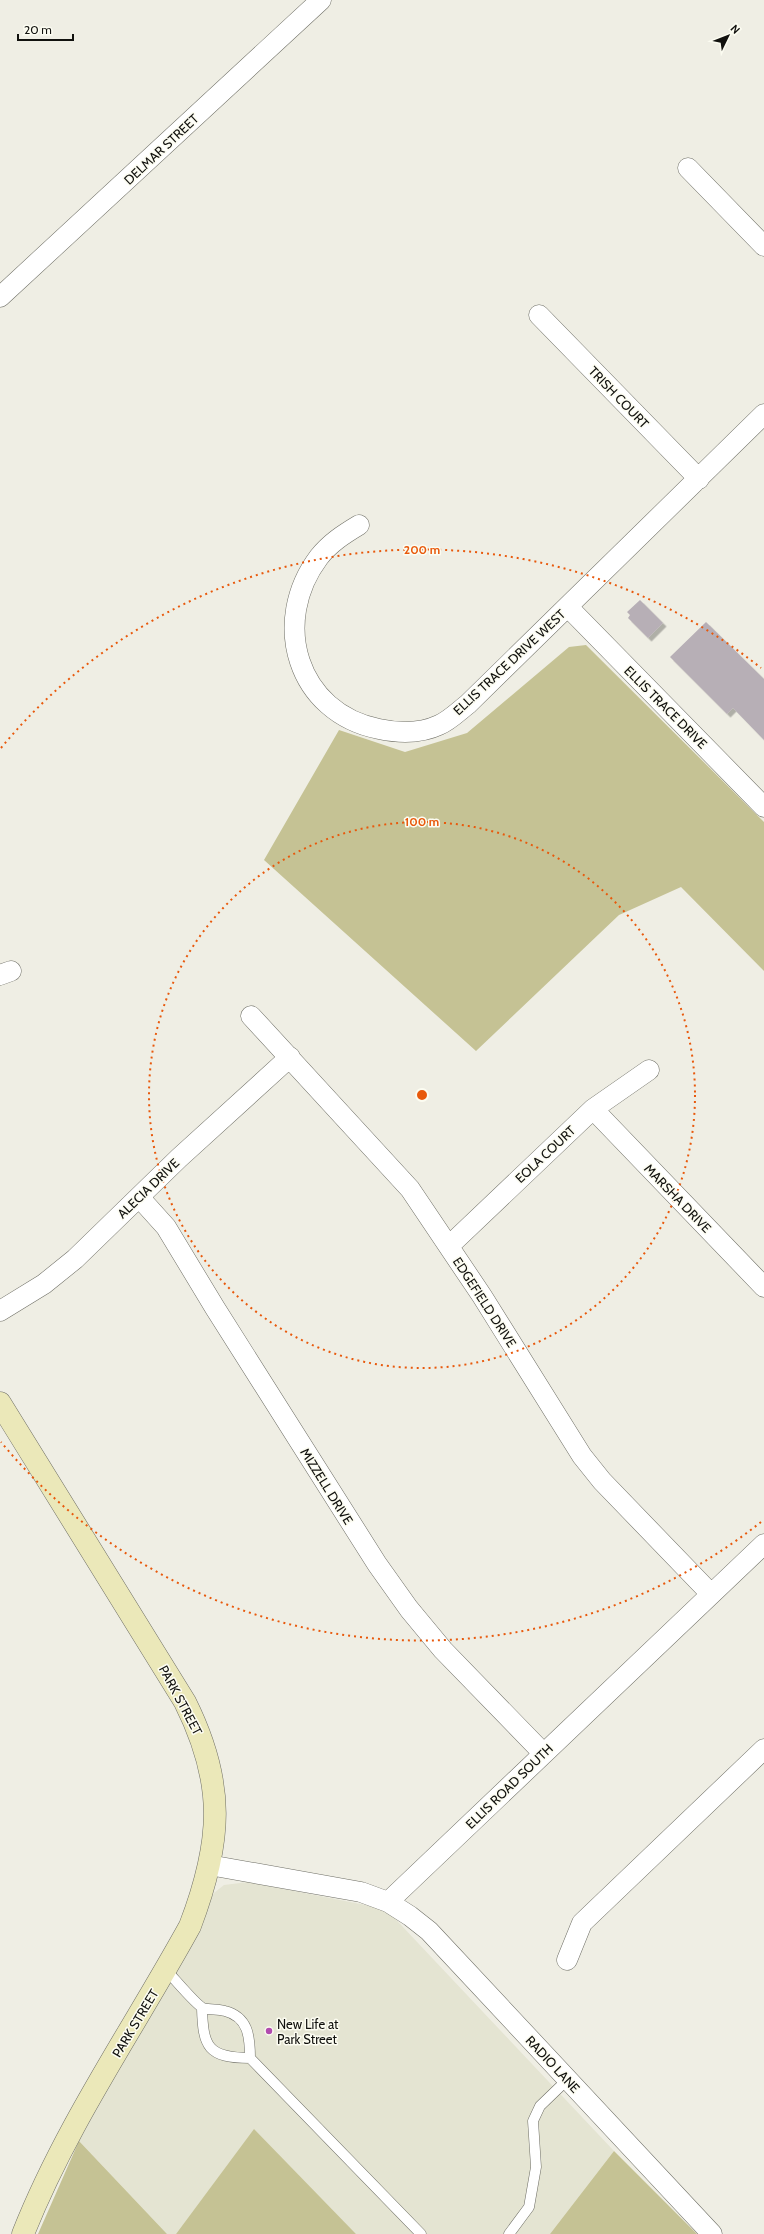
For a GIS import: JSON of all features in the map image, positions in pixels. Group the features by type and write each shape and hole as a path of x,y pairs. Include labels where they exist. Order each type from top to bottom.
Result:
{"street":[{"name":"DELMAR STREET","path":"0,298 321,0"},
{"path":"688,168 764,246"},
{"name":"TRISH COURT","path":"539,315 699,479"},
{"name":"ELLIS TRACE DRIVE WEST","path":"359,525 343,535 319,557 306,579 293,621 295,648 304,674 312,688 331,707 354,722 393,732 409,732 440,725 468,704 568,608 764,414"},
{"name":"ELLIS TRACE DRIVE","path":"568,608 764,807"},
{"name":"EDGEFIELD DRIVE","path":"251,1016 290,1056 410,1189 482,1296 582,1456 602,1481 711,1594"},
{"name":"ALECIA DRIVE","path":"0,1311 44,1284 75,1259 290,1056"},
{"name":"EOLA COURT","path":"448,1246 593,1109 649,1070"},
{"name":"MARSHA DRIVE","path":"593,1109 764,1287"},
{"name":"MIZZELL DRIVE","path":"139,1197 166,1228 377,1564 409,1609 443,1650 543,1753"},
{"name":"PARK STREET","path":"0,1403 185,1702 199,1731 209,1760 214,1788 216,1824 210,1865 202,1894 190,1926 166,1970 79,2117 36,2199 22,2234"},
{"name":"ELLIS ROAD SOUTH","path":"388,1902 764,1544"},
{"path":"567,1960 582,1923 764,1749"},
{"path":"210,1865 361,1892 388,1902"},
{"name":"RADIO LANE","path":"388,1902 410,1916 429,1932 712,2234"}],"lane":[{"path":"166,1970 202,2008 206,2042 216,2053 228,2058 250,2058"},
{"path":"202,2008 224,2011 237,2016 245,2024 250,2040 250,2058 420,2234"},
{"path":"509,2234 529,2207 536,2167 533,2121 540,2106 567,2080"}],"shaded area":[{"path":"586,645 764,822 764,971 681,887 619,915 476,1051 264,860 339,730 405,752 467,733 569,647"},
{"path":"248,1882 386,1909 614,2151 550,2234 356,2234 254,2130 176,2234 167,2234 79,2141 214,1893 224,1885"},
{"path":"254,2129 356,2234 176,2234"},
{"path":"79,2141 167,2234 38,2234"},
{"path":"614,2151 697,2234 550,2234"}],"building":[{"path":"640,600 663,623 648,638 628,618 630,615 627,612"},
{"path":"706,622 764,679 764,740 733,708 727,714 670,657"}],"place":[{"name":"New Life at Park Street","path":"269,2031"}]}
